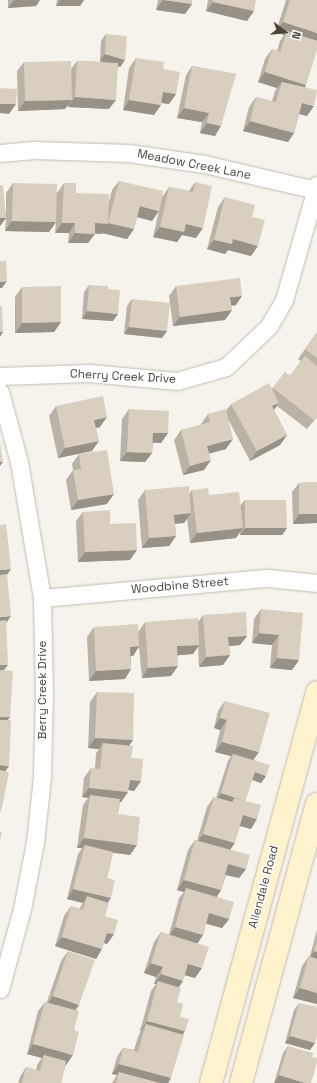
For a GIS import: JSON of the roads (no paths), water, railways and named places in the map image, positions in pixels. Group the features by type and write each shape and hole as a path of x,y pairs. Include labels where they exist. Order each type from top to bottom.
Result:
{"main road":[{"name":"Allendale Road","path":"211,1083 317,692"},
{"path":"241,1083 316,807 287,802"},
{"path":"228,1017 257,1026"}],"street":[{"name":"Meadow Creek Lane","path":"0,153 34,150 129,153 204,164 316,188"},
{"name":"Cherry Creek Drive","path":"0,376 89,374 177,381 226,367 269,326 284,300 316,188"},
{"name":"Berry Creek Drive","path":"0,392 19,462 42,598 42,777 36,835 22,909 0,989"},
{"name":"Woodbine Street","path":"42,598 268,578 317,583"}]}
